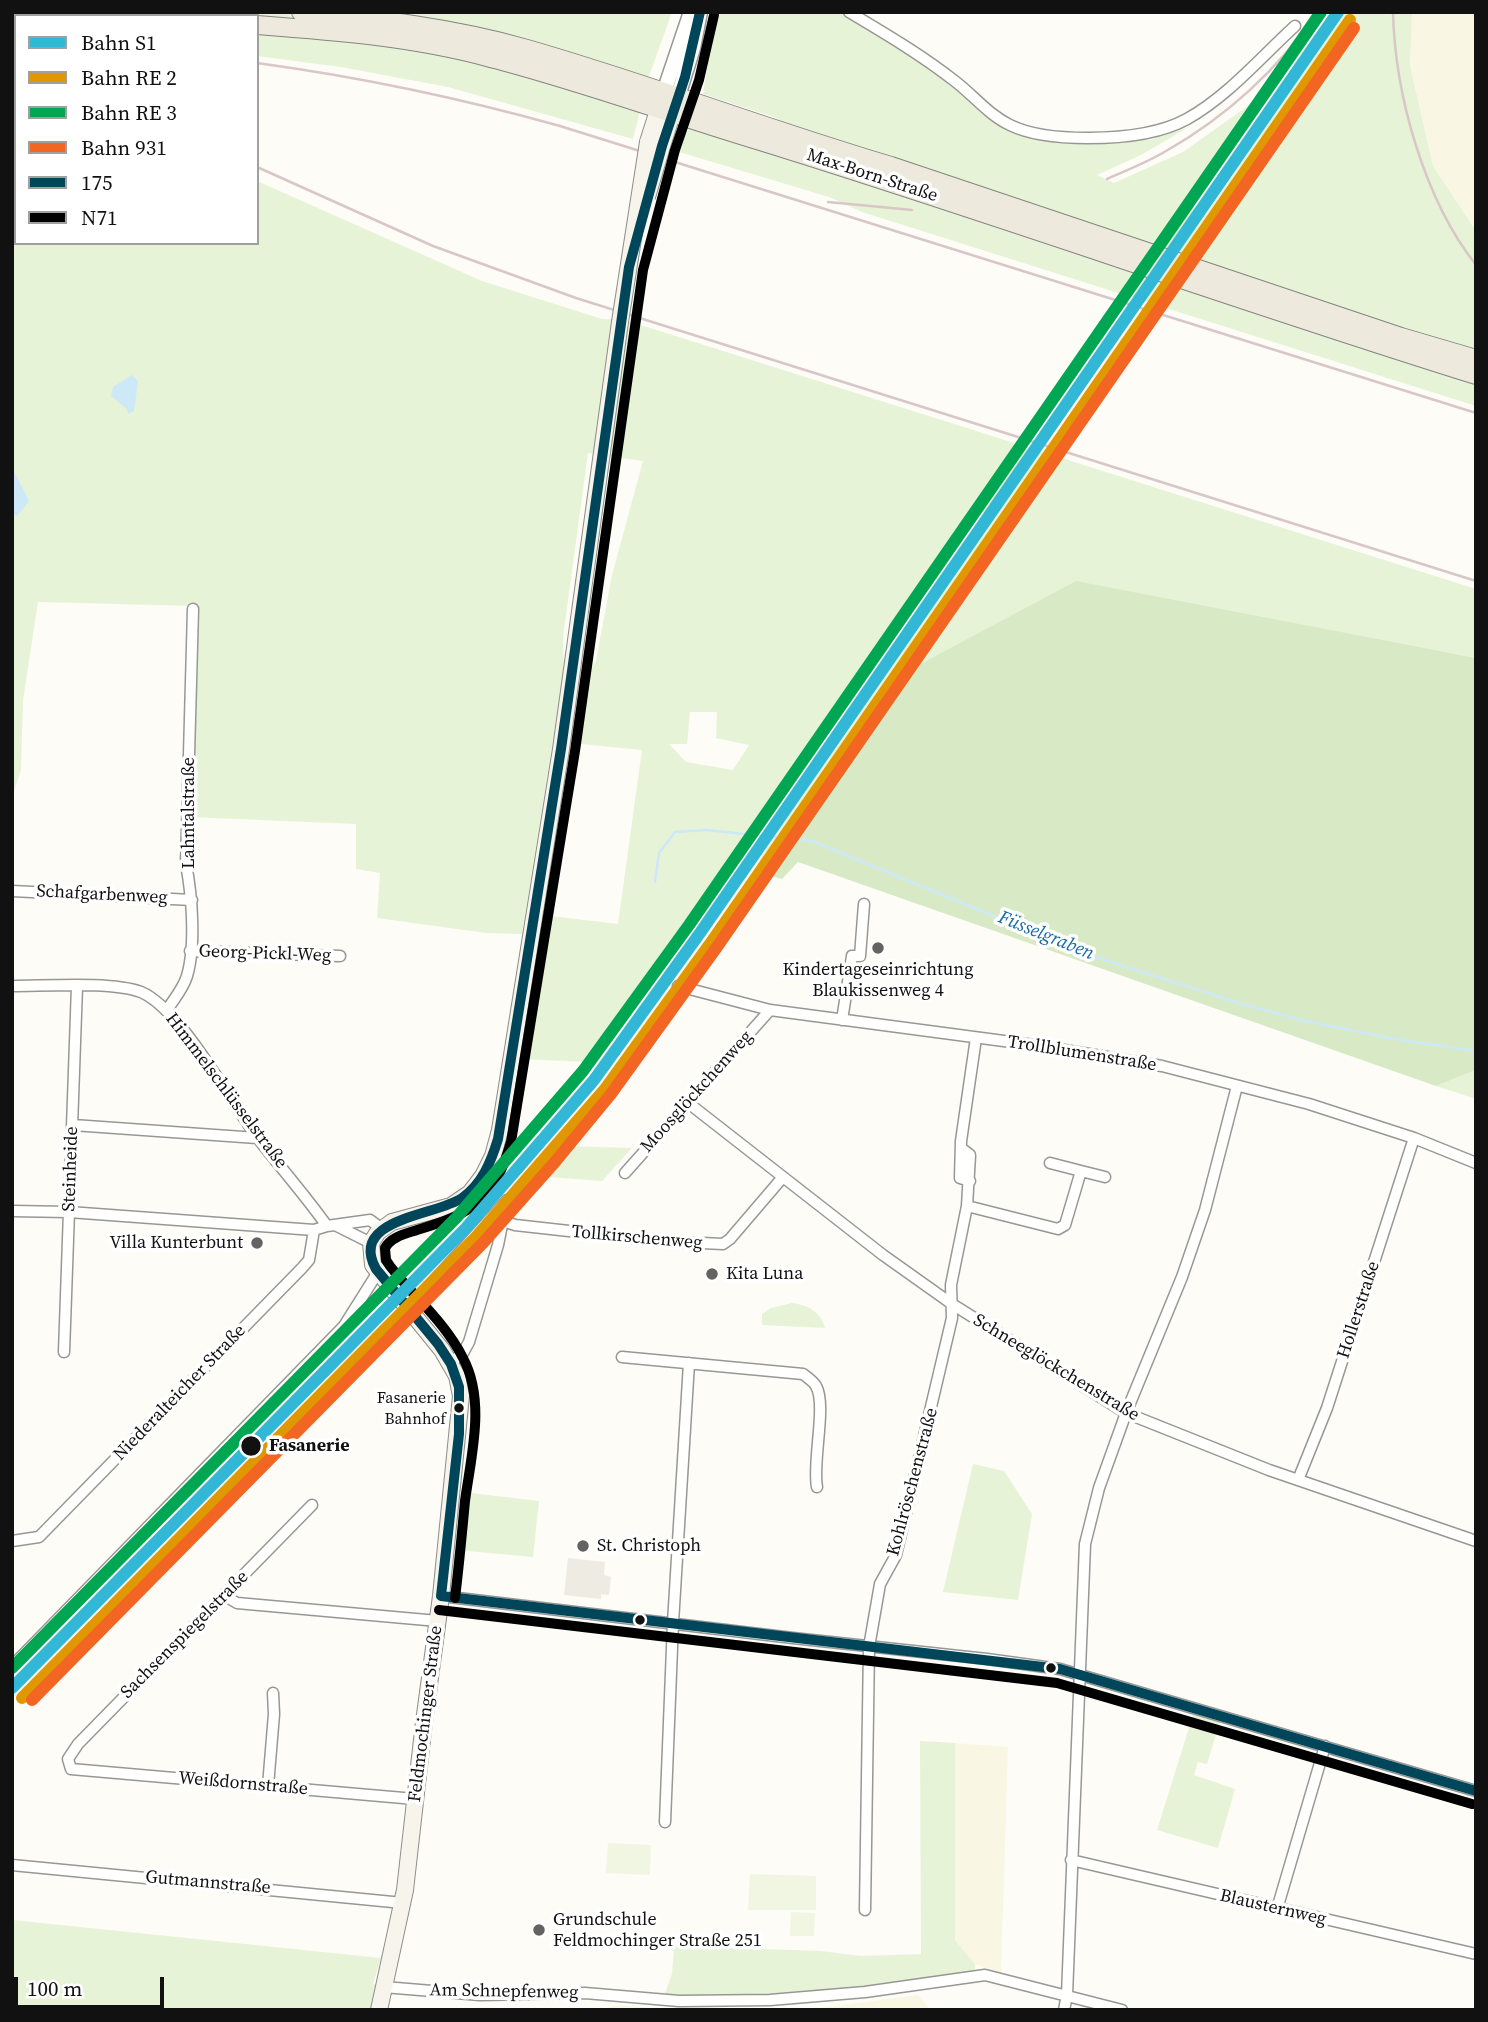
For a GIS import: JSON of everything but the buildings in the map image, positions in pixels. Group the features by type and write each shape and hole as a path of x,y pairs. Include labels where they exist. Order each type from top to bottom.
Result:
{"main road":[{"path":"89,12 112,14"},
{"name":"Max-Born-Straße","path":"301,12 407,24 524,48 891,166 1401,337 1476,359"},
{"name":"Max-Born-Straße","path":"259,25 404,39 551,74 887,180 1476,375"},
{"path":"371,1243 382,1229 395,1221 451,1206 470,1193 493,1156 500,1130 561,748 629,267 655,144 671,94"},
{"name":"Feldmochinger Straße","path":"371,1243 372,1259 377,1272 434,1338 450,1363 457,1376 460,1404 441,1596 403,1903 379,2010"}],"street":[{"path":"671,94 691,12"},
{"path":"671,94 688,67 700,12"},
{"path":"849,12 957,82 993,114 1011,125 1033,132 1072,138 1113,138 1154,131 1185,121 1216,100 1295,26"},
{"name":"Lahntalstraße","path":"167,1010 188,973 190,951 192,900 186,864 193,609"},
{"name":"Schafgarbenweg","path":"12,891 192,900"},
{"path":"842,1020 852,956 860,956 864,904"},
{"name":"Georg-Pickl-Weg","path":"190,951 340,956"},
{"name":"Himmelschlüsselstraße","path":"12,986 116,987 139,991 154,999 167,1010 257,1138 331,1225"},
{"name":"Steinheide","path":"64,1352 76,986"},
{"name":"Trollblumenstraße","path":"678,986 770,1010 1162,1066 1309,1104 1414,1138 1476,1163"},
{"name":"Moosglöckchenweg","path":"625,1173 770,1010"},
{"name":"Kohlröschenstraße","path":"865,1910 869,1647 880,1584 896,1555 952,1318 951,1285 970,1181 970,1155 961,1148 976,1038"},
{"path":"1064,2010 1067,1995 1085,1544 1100,1488 1126,1413 1182,1277 1205,1210 1237,1086"},
{"name":"Schneeglöckchenstraße","path":"687,1101 883,1255 952,1304 1126,1413 1298,1480 1476,1541"},
{"path":"73,1125 257,1138"},
{"name":"Hollerstraße","path":"1298,1480 1327,1408 1414,1138"},
{"path":"1050,1163 1105,1177"},
{"path":"967,1206 1058,1229 1065,1225 1080,1171"},
{"name":"Tollkirschenweg","path":"503,1222 582,1233 723,1244 783,1177"},
{"path":"409,1308 507,1200 469,1342 463,1353 450,1363"},
{"path":"12,1211 69,1212 314,1230 370,1220 382,1229"},
{"path":"331,1225 371,1243"},
{"name":"Niederalteicher Straße","path":"12,1541 39,1537 280,1292 309,1260 314,1230"},
{"path":"15,1663 344,1326 377,1272"},
{"path":"622,1357 803,1374 816,1386 819,1400 814,1474 817,1488"},
{"path":"665,1822 673,1623 689,1363"},
{"name":"Sachsenspiegelstraße","path":"71,1769 68,1759 78,1744 312,1505"},
{"path":"225,1596 237,1603 438,1621"},
{"path":"441,1596 869,1647 987,1658 1079,1674 1476,1791"},
{"path":"268,1786 274,1714 273,1693"},
{"path":"1277,1909 1325,1746"},
{"name":"Weißdornstraße","path":"71,1769 415,1799"},
{"name":"Blausternweg","path":"1071,1860 1476,1954"},
{"name":"Gutmannstraße","path":"12,1865 403,1903"},
{"name":"Am Schnepfenweg","path":"384,1987 480,1995 596,1993 679,2001 770,2000 865,1992 985,1975 1122,2010"}],"shaded area":[{"path":"1412,12 1476,12 1476,231 1433,166 1410,65"},
{"path":"568,1558 605,1562 604,1575 611,1577 609,1595 601,1594 601,1599 564,1595"},
{"path":"955,1743 1008,1747 1001,1973 975,1964 955,1940"},
{"path":"918,1995 931,2010 744,2010 812,2009"},
{"path":"619,2005 680,2010 598,2010"}],"green space":[{"path":"12,12 672,12 648,79 633,139 448,87 341,67 259,56 259,14 14,14 12,33"},
{"path":"716,12 845,12 1014,128 1067,142 1150,140 1189,127 1141,155 1097,175 1114,183 1183,152 1265,94 1187,203 1206,214 1345,12 1412,12 1410,65 1433,166 1476,231 1476,351 1402,330 797,130 774,117 703,94"},
{"path":"12,93 14,245 259,245 259,182 482,281 602,319 625,320 1476,589 1476,658 1282,622 885,683 753,872 780,825 990,520 979,510 935,572 932,571 926,579 929,582 766,819 680,928 588,1062 521,1059 543,915 618,924 642,750 570,743 581,680 596,661 612,575 643,461 588,453 563,637 564,671 522,934 486,933 377,918 380,873 356,869 356,824 190,817 196,606 38,602 23,700 21,770 12,806","holes":["690,712 717,712 716,738 749,745 733,770 686,762 669,744 687,744"]},
{"path":"689,129 886,187 1476,382 1476,406 862,212 829,197 676,151 677,144"},
{"path":"1076,581 1476,658 1476,1070 1436,1086 798,862 782,879 753,872 885,683"},
{"path":"1476,1070 1476,1099 1436,1086"},
{"path":"561,1146 632,1148 602,1181 535,1176"},
{"path":"792,1303 813,1310 825,1328 762,1325 762,1314 771,1308"},
{"path":"973,1464 1004,1471 1032,1514 1018,1600 943,1592"},
{"path":"463,1492 539,1501 533,1557 457,1550"},
{"path":"1193,1715 1220,1722 1207,1764 1198,1762 1194,1775 1235,1789 1218,1848 1157,1830"},
{"path":"920,1741 955,1743 955,1940 975,1964 975,1973 923,1982 770,1998 664,1996 672,1974 674,1946 688,1947 688,1940 694,1938 701,1940 706,1947 821,1951 861,1956 921,1954"},
{"path":"608,1843 651,1845 650,1875 606,1873"},
{"path":"750,1874 816,1876 816,1910 748,1910"},
{"path":"791,1912 815,1913 814,1936 790,1936"},
{"path":"12,1920 381,1958 373,1984 384,1987 379,2010 12,2010"}],"water":[{"path":"132,375 138,381 134,411 128,414 127,409 111,396 113,387"},
{"path":"12,467 29,501 17,516 12,514"}],"waterway":[{"name":"Füsselgraben","path":"655,882 659,853 675,832 706,830 812,841 1086,954 1242,1004 1301,1020 1389,1038 1476,1051"}],"railway":[{"path":"1107,179 1166,151 1210,123 1268,72 1317,12"},
{"path":"1393,12 1400,77 1416,145 1441,209 1476,265"},
{"path":"259,63 410,89 560,126 1476,413"},
{"path":"259,168 433,246 576,298 1476,581"},
{"path":"828,202 912,210"}],"rail line":[{"name":"S1","path":"12,1688 466,1228 594,1080 700,933 1338,12"},
{"name":"931","path":"32,1700 483,1243 611,1094 717,947 1354,28"}],"transit line":[{"name":"175","path":"441,1596 459,1434 459,1387 451,1364 438,1344 376,1269 371,1252 374,1239 384,1229 399,1221 450,1204 469,1192 485,1172 498,1139 561,749 629,267 662,146 685,77 700,12"},
{"path":"12,1668 456,1218 583,1071 689,925 1321,12"},
{"name":"N71","path":"455,1598 475,1429 474,1392 470,1375 456,1345 390,1266 386,1260 385,1248 399,1236 453,1217 479,1202 497,1178 511,1142 575,751 643,270 675,150 699,80 714,15"},
{"path":"22,1698 476,1237 605,1089 712,941 1350,20"},
{"name":"175","path":"441,1596 1060,1669 1476,1791"},
{"name":"N71","path":"439,1610 1057,1683 1472,1804"}],"place":[{"name":"Kindertageseinrichtung Blaukissenweg 4","path":"878,948"},
{"name":"Villa Kunterbunt","path":"257,1243"},
{"name":"Kita Luna","path":"712,1274"},
{"name":"Fasanerie Bahnhof","path":"459,1408"},
{"name":"Fasanerie","path":"251,1446"},
{"name":"St. Christoph","path":"583,1546"},
{"name":"Grundschule Feldmochinger Straße 251","path":"539,1930"}]}
